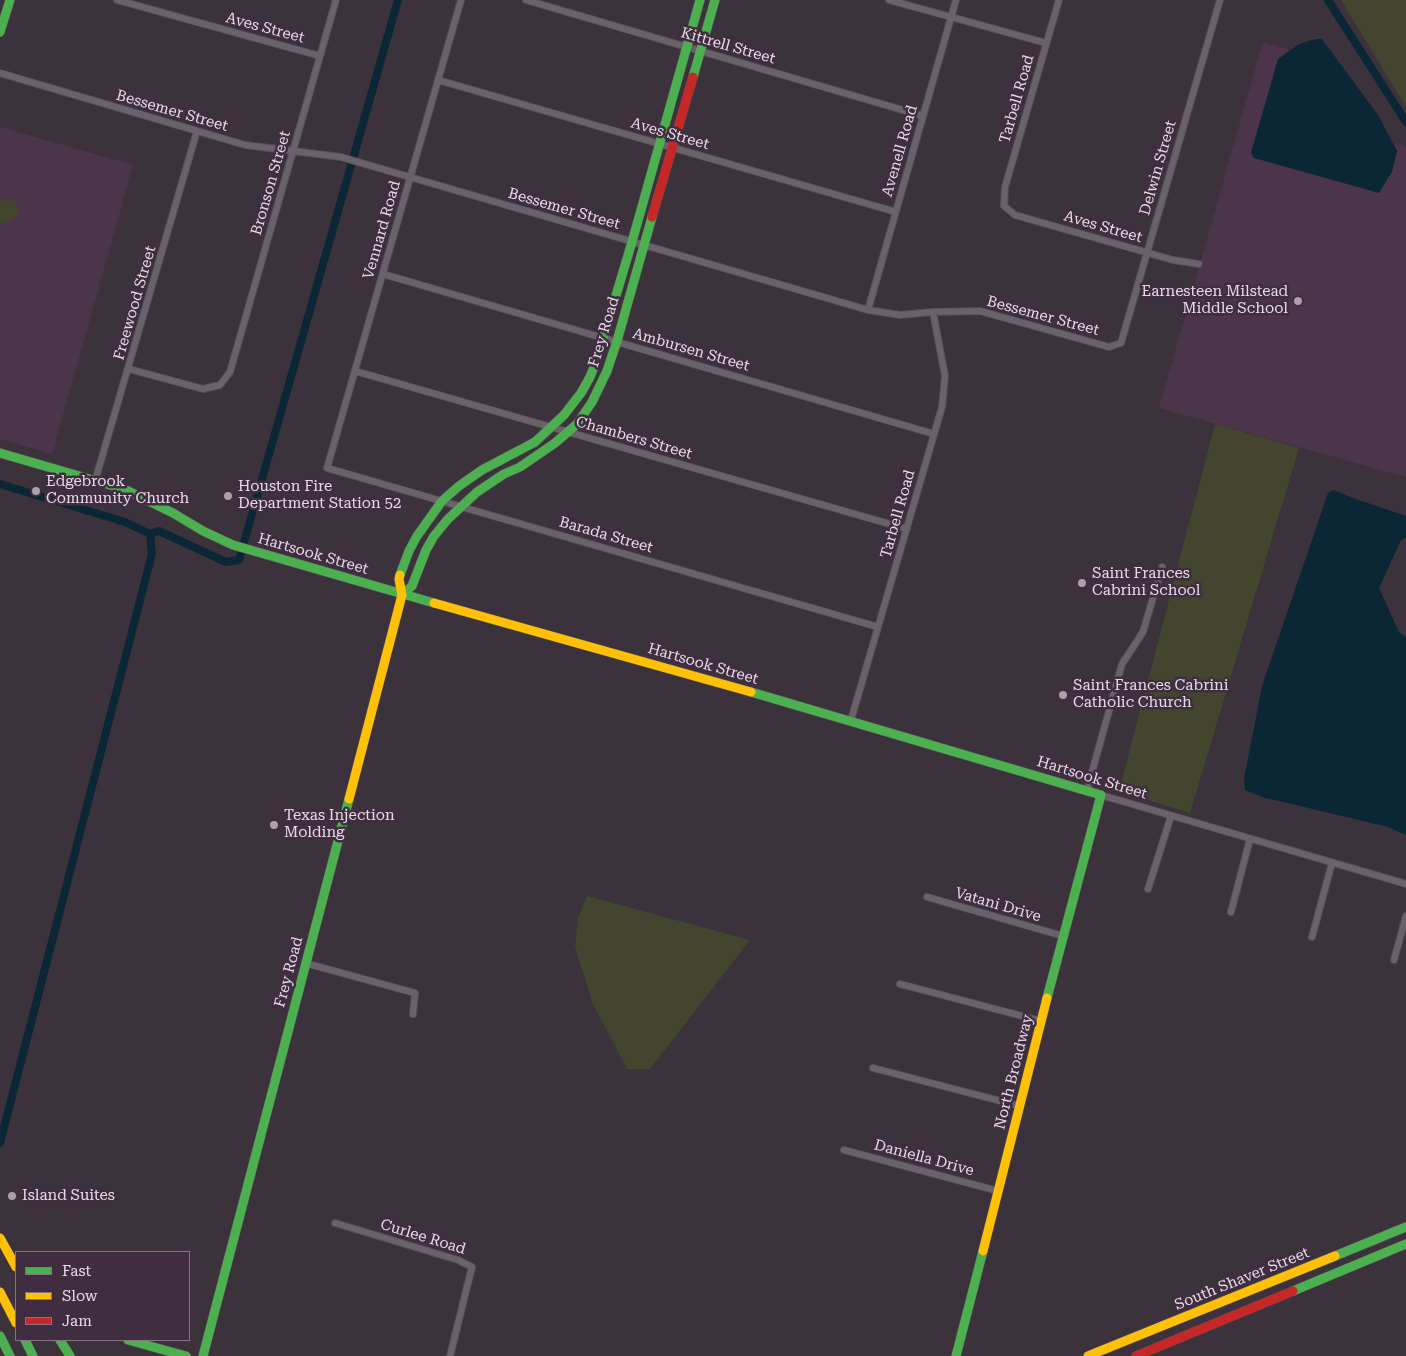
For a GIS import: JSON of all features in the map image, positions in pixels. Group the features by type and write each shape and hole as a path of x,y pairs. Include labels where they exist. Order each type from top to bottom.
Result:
{"main road":[{"path":"0,32 10,0"},
{"name":"Frey Road","path":"203,1356 402,595 399,579 409,551 417,536 442,501 482,470 535,442 564,415 582,392 596,362 700,0"},
{"name":"Frey Road","path":"402,595 412,586 420,561 434,536 461,506 476,492 539,455 568,432 577,424 592,402 607,371 617,342 715,0"},
{"name":"Hartsook Street","path":"0,453 124,490 173,513 203,531 233,545 402,595 516,625 851,720 1101,795"},
{"name":"North Broadway","path":"956,1356 1041,1021 1101,795"},
{"name":"South Shaver Street","path":"1088,1356 1406,1227"},
{"path":"0,1238 15,1265"},
{"name":"South Shaver Street","path":"1136,1356 1406,1244"},
{"path":"1340,1253 1346,1269"},
{"path":"0,1292 15,1321"},
{"path":"1236,1296 1242,1313"},
{"path":"1158,1328 1164,1344"},
{"path":"0,1336 10,1356"},
{"path":"26,1341 33,1356"},
{"path":"61,1341 70,1356"},
{"path":"132,1341 186,1356"}],"street":[{"name":"Aves Street","path":"117,0 320,56"},
{"name":"Bronson Street","path":"129,368 203,389 220,385 230,372 336,0"},
{"name":"Vennard Road","path":"327,468 461,0"},
{"name":"Kittrell Street","path":"526,0 923,116"},
{"path":"890,0 1046,43"},
{"name":"Avenell Road","path":"868,310 956,0"},
{"name":"Tarbell Road","path":"1004,206 1005,187 1059,0"},
{"name":"Delwin Street","path":"1121,343 1220,0"},
{"name":"Bessemer Street","path":"0,73 245,145 358,162 868,310 900,316 933,312 980,310 1109,347 1121,343"},
{"name":"Aves Street","path":"438,80 896,212"},
{"name":"Freewood Street","path":"95,480 197,131"},
{"name":"Aves Street","path":"1004,206 1015,215 1173,260 1199,264"},
{"name":"Ambursen Street","path":"383,274 934,434"},
{"name":"Tarbell Road","path":"851,720 942,407 945,376 933,312"},
{"name":"Chambers Street","path":"355,371 906,529"},
{"name":"Barada Street","path":"327,468 878,627"},
{"path":"1087,790 1122,664 1143,632 1162,567"},
{"name":"Hartsook Street","path":"1101,795 1406,884"},
{"path":"1148,889 1170,816"},
{"path":"1231,912 1250,839"},
{"path":"1312,937 1332,863"},
{"name":"Vatani Drive","path":"926,897 1063,936"},
{"path":"1394,960 1406,916"},
{"path":"305,963 415,993 413,1014"},
{"path":"900,984 1041,1021"},
{"path":"874,1068 1020,1106"},
{"name":"Daniella Drive","path":"844,1150 998,1191"},
{"name":"Curlee Road","path":"335,1223 458,1260 472,1267 450,1356"}],"shaded area":[{"name":"Earnesteen Milstead Middle School","path":"1263,42 1290,50 1278,59 1251,153 1254,158 1397,151 1394,145 1404,145 1406,148 1406,477 1159,408"},
{"path":"0,127 133,165 52,454 0,439"}],"green space":[{"path":"1341,0 1406,0 1406,107"},
{"path":"10,198 17,204 19,215 10,221 0,224 0,199 3,201"},
{"path":"1215,424 1299,448 1190,813 1119,791"},
{"path":"587,896 750,940 650,1069 627,1069 593,1004 575,947 578,918"}],"water":[{"path":"1322,39 1378,115 1397,151 1392,172 1379,193 1254,158 1251,153 1278,59 1299,44"},
{"path":"1333,490 1406,516 1406,538 1401,540 1379,588 1399,632 1406,637 1406,835 1388,827 1262,797 1245,790 1244,779 1262,686 1328,493"}],"waterway":[{"path":"0,484 125,522 150,534 159,531 226,562 239,560 398,0"},
{"path":"1328,0 1406,122"},
{"path":"0,1143 152,554 150,534"}],"traffic: fast":[{"path":"0,32 10,0"},
{"path":"400,575 417,536 442,501 482,470 535,442 564,415 581,393 590,377 632,242 700,0"},
{"path":"693,77 715,0"},
{"path":"402,595 412,586 426,550 434,536 448,519 477,492 504,474 520,467 555,443 577,424 592,402 607,371 617,341 652,217"},
{"path":"0,453 124,489 233,545 434,603"},
{"path":"751,692 1101,795 1047,998"},
{"path":"203,1356 349,799"},
{"path":"1335,1256 1406,1227"},
{"path":"1293,1291 1406,1244"},
{"path":"956,1356 983,1251"},
{"path":"0,1336 10,1356"},
{"path":"26,1341 33,1356"},
{"path":"61,1341 70,1356"},
{"path":"132,1341 186,1356"}],"traffic: slow":[{"path":"349,799 402,595 400,575"},
{"path":"434,603 751,692"},
{"path":"983,1251 1047,998"},
{"path":"0,1238 15,1265"},
{"path":"1088,1356 1335,1256"},
{"path":"0,1292 15,1321"}],"traffic: jam":[{"path":"652,217 693,77"},
{"path":"1136,1356 1293,1291"}],"place":[{"name":"Earnesteen Milstead Middle School","path":"1298,301"},
{"name":"Edgebrook Community Church","path":"36,491"},
{"name":"Houston Fire Department Station 52","path":"228,496"},
{"name":"Saint Frances Cabrini School","path":"1082,583"},
{"name":"Saint Frances Cabrini Catholic Church","path":"1063,695"},
{"name":"Texas Injection Molding","path":"274,825"},
{"name":"Island Suites","path":"12,1196"}]}
